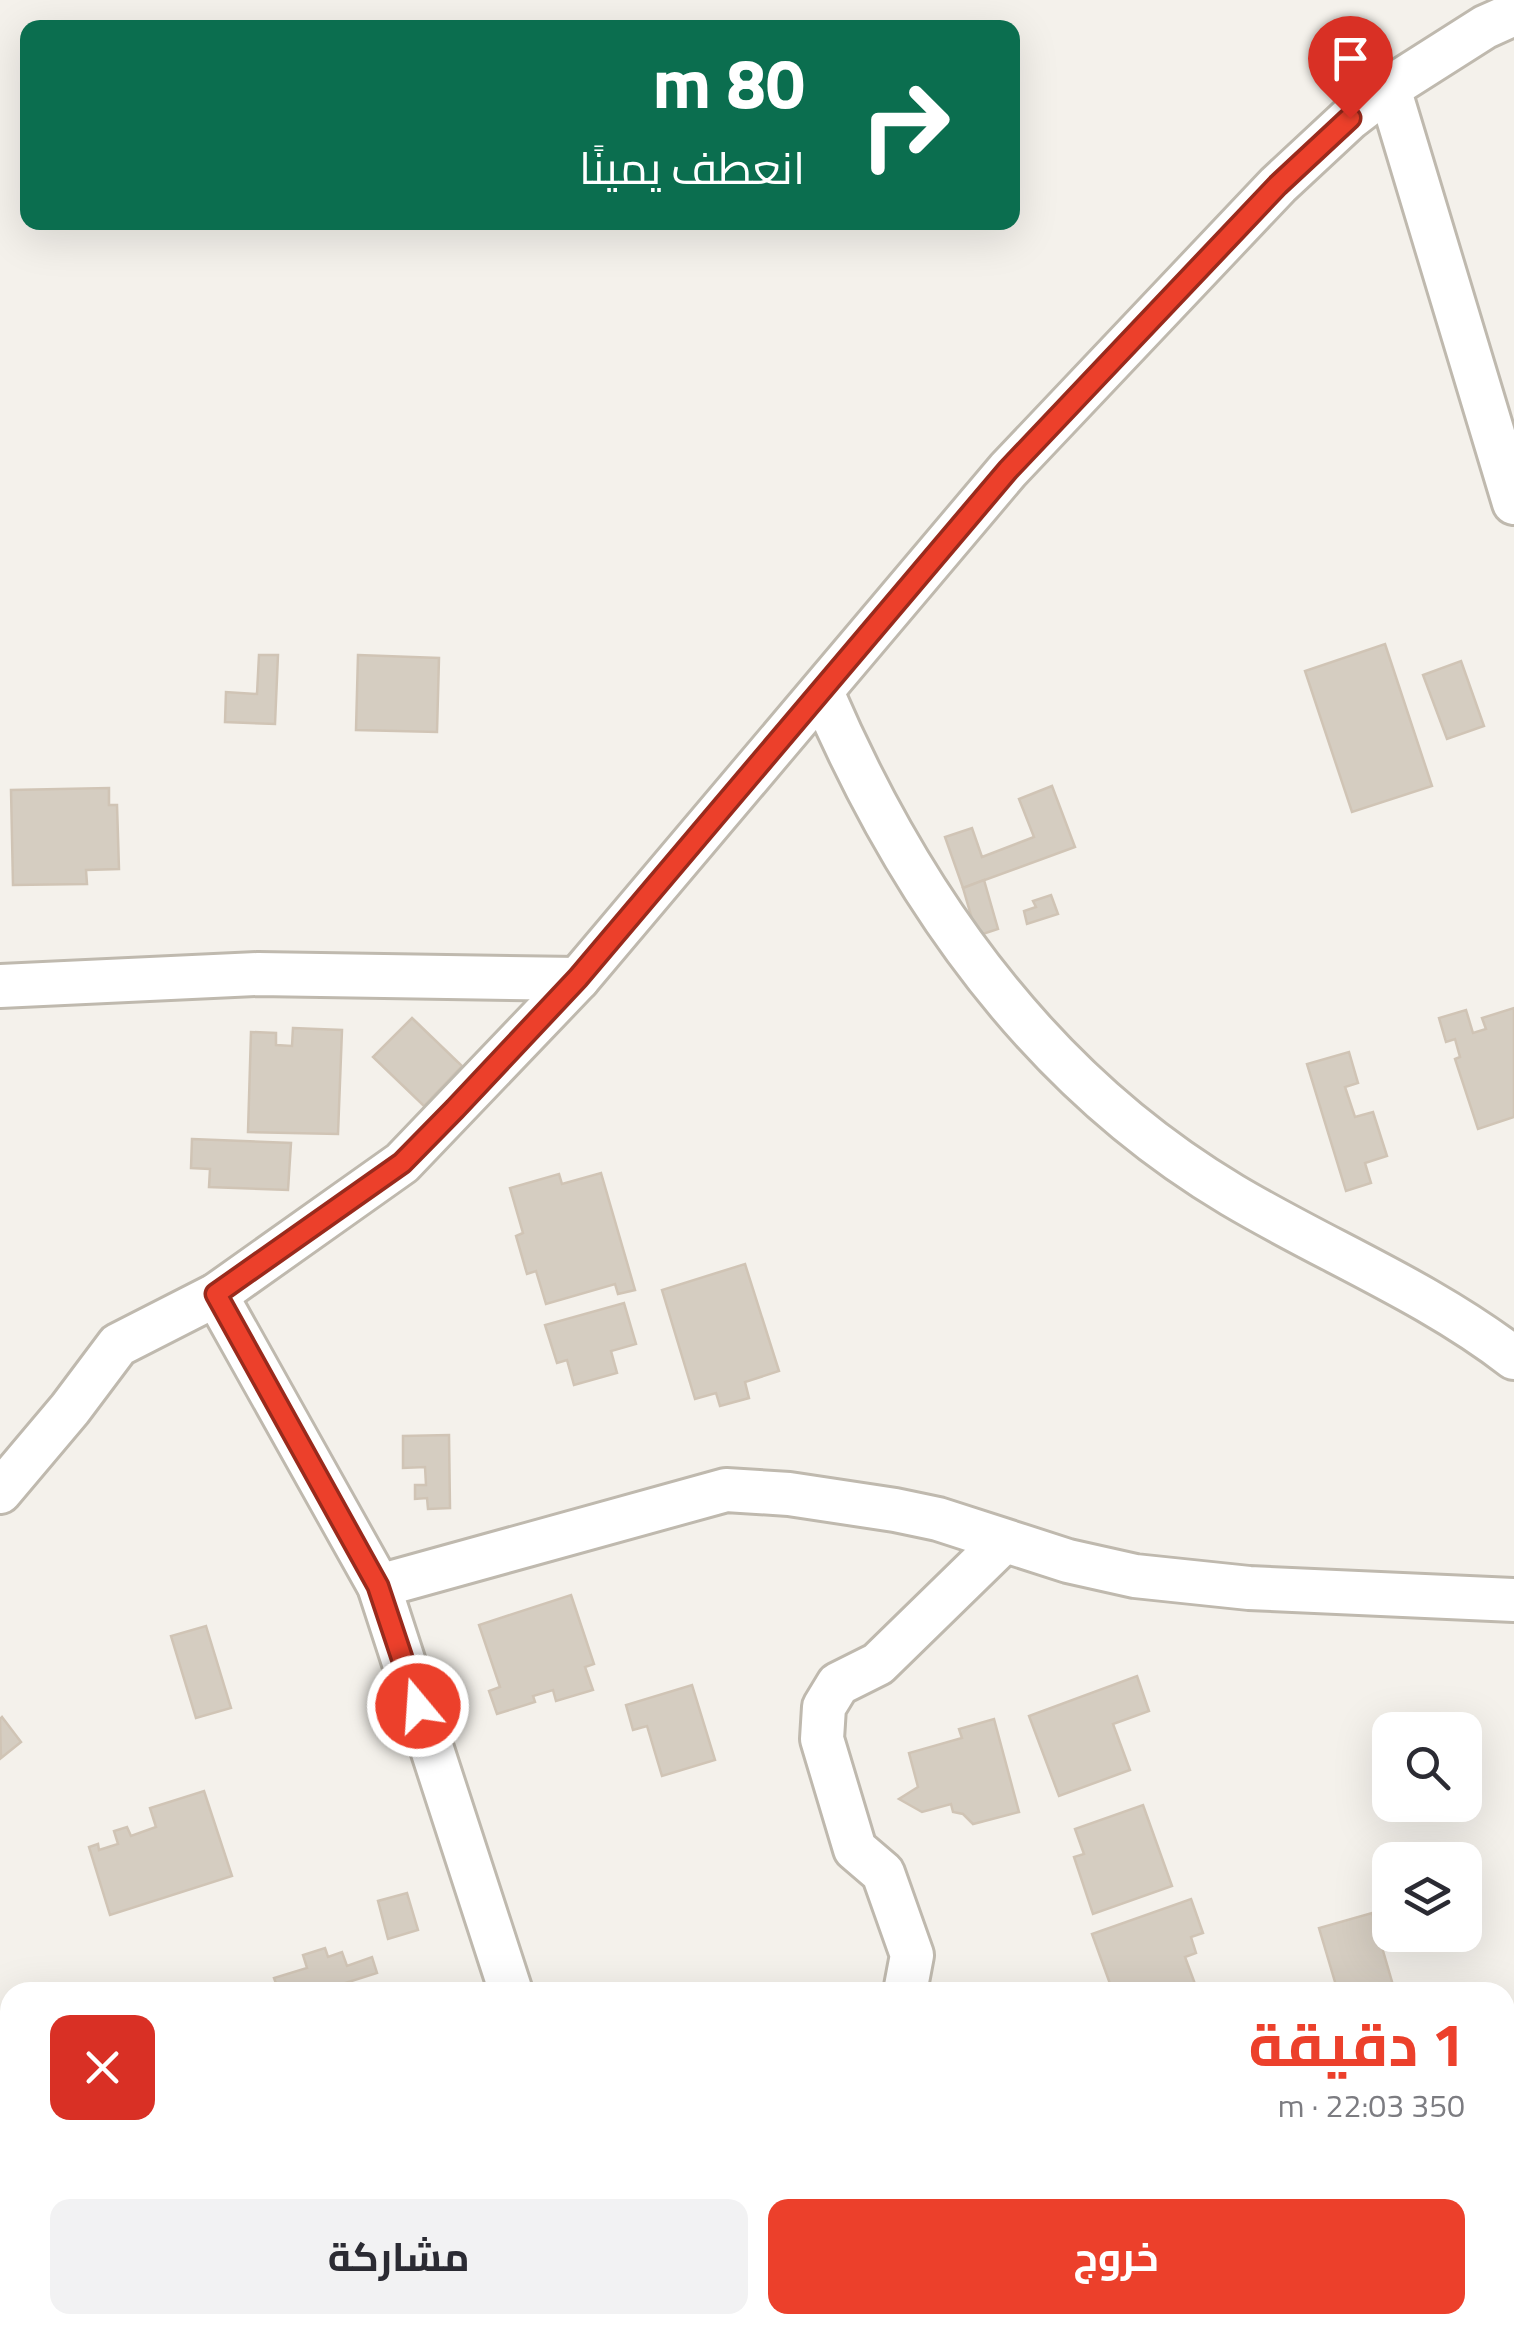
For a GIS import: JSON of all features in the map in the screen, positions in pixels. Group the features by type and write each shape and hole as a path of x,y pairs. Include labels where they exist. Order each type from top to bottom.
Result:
{"street":[{"path":"0,1492 118,1345 216,1294 402,1163 578,978 1008,470 1290,174 1389,88 1452,46 1514,14"},
{"path":"1389,88 1514,502"},
{"path":"822,692 887,830 927,895 971,957 1070,1068 1135,1125 1228,1192 1449,1312 1514,1358"},
{"path":"0,986 258,974 578,978"},
{"path":"216,1294 378,1586 507,1982"},
{"path":"378,1586 726,1490 790,1494 895,1510 1068,1562 1192,1583 1514,1600"},
{"path":"907,1982 912,1956 883,1873 855,1848 822,1739 824,1707 838,1684 878,1664 1002,1543"}],"building":[{"path":"1385,644 1432,786 1352,812 1305,671"},
{"path":"259,655 278,655 275,724 225,722 226,692 257,694"},
{"path":"358,655 439,658 437,732 356,730"},
{"path":"1461,661 1484,726 1447,739 1423,675"},
{"path":"1052,786 1075,847 963,888 945,837 972,828 982,857 1034,837 1019,799"},
{"path":"109,788 109,805 117,805 119,869 86,870 87,884 13,885 11,790"},
{"path":"984,880 998,929 977,936 963,888"},
{"path":"1051,895 1058,914 1027,924 1024,911 1036,907 1033,901"},
{"path":"1514,1008 1514,1117 1478,1129 1455,1059 1460,1057 1455,1039 1446,1042 1439,1018 1466,1010 1473,1033 1486,1029 1482,1018"},
{"path":"412,1018 462,1066 424,1106 373,1057"},
{"path":"293,1028 342,1030 338,1134 248,1132 251,1032 276,1033 276,1045 292,1046"},
{"path":"1349,1052 1358,1083 1345,1087 1355,1117 1373,1112 1387,1156 1365,1163 1371,1183 1346,1191 1307,1064"},
{"path":"192,1139 291,1143 288,1190 209,1187 210,1169 191,1168"},
{"path":"601,1173 635,1290 618,1294 615,1284 546,1304 536,1271 527,1274 516,1236 523,1233 510,1188 559,1174 562,1184"},
{"path":"745,1264 779,1371 745,1382 749,1398 720,1406 716,1393 695,1399 662,1290"},
{"path":"624,1303 636,1344 611,1351 617,1373 574,1385 567,1360 557,1363 545,1325"},
{"path":"449,1435 450,1508 428,1509 427,1498 415,1499 415,1485 426,1485 425,1467 403,1468 403,1436"},
{"path":"571,1595 594,1664 585,1667 593,1690 556,1701 553,1690 533,1696 535,1702 497,1714 489,1691 500,1687 479,1625"},
{"path":"206,1626 231,1708 196,1718 171,1636"},
{"path":"1137,1676 1149,1711 1113,1724 1130,1770 1059,1796 1029,1716"},
{"path":"692,1685 715,1760 662,1776 647,1726 633,1730 626,1705"},
{"path":"0,1719 21,1742 1,1758"},
{"path":"994,1719 1019,1812 973,1824 963,1814 953,1812 951,1804 922,1812 899,1799 918,1787 909,1753 962,1738 959,1729"},
{"path":"204,1791 232,1876 110,1915 89,1847 98,1844 99,1850 118,1844 114,1831 127,1827 131,1836 156,1827 150,1808"},
{"path":"1143,1805 1172,1886 1093,1914 1074,1857 1084,1854 1075,1829"},
{"path":"407,1893 418,1930 388,1939 378,1901"},
{"path":"1191,1899 1203,1933 1191,1937 1196,1953 1185,1957 1194,1982 1109,1982 1092,1934"},
{"path":"1372,1913 1372,1952 1383,1952 1392,1982 1335,1982 1319,1928"},
{"path":"325,1948 328,1957 342,1952 347,1966 372,1957 377,1973 349,1982 275,1982 274,1978 307,1968 303,1955"}],"route":[{"path":"418,1706 378,1586 216,1294 402,1163 455,1109 578,978 1008,470 1278,185 1350,118"}]}
